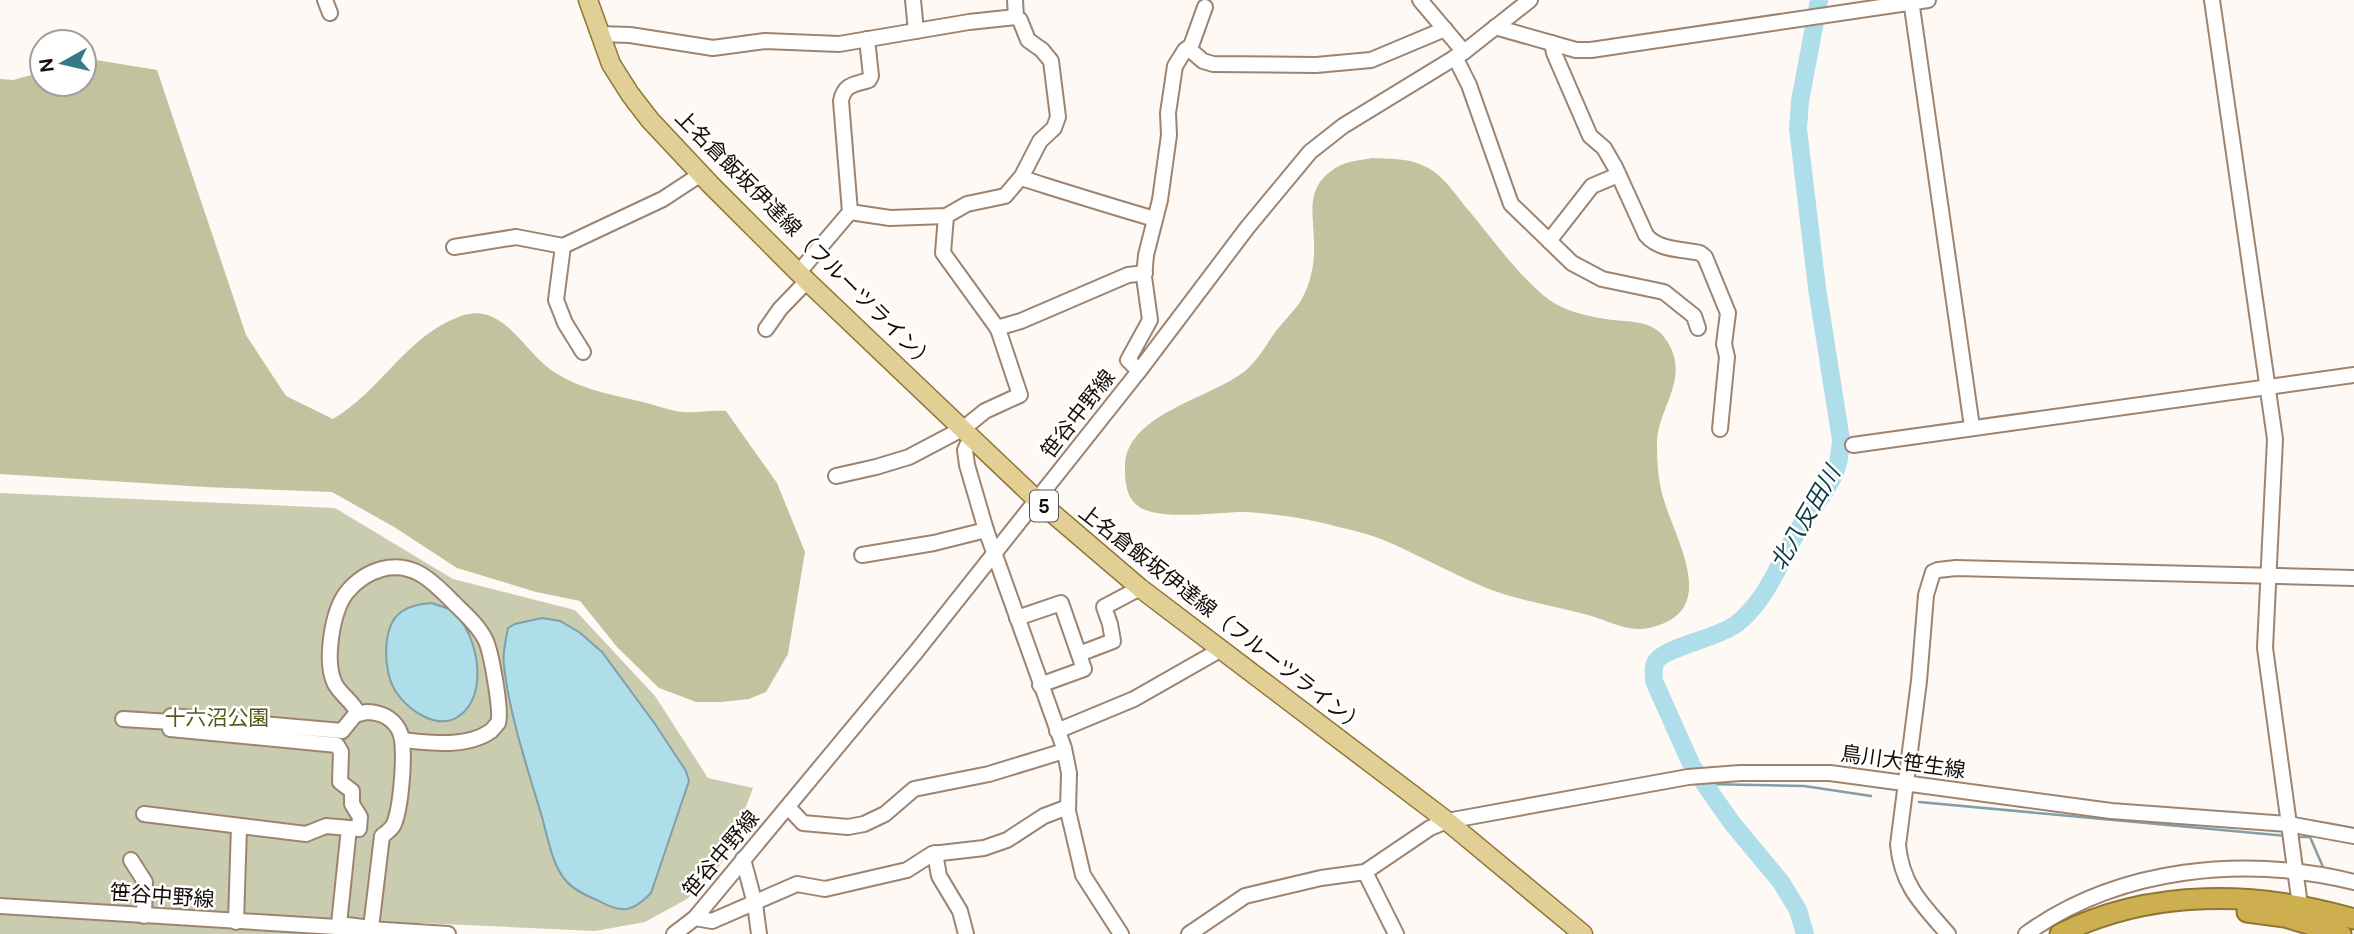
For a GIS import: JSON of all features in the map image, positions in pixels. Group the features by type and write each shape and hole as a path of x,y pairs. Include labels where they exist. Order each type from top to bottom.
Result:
{"highway":[{"path":"2060,934 2108,914 2153,904 2206,899 2255,900 2310,907 2354,919"},
{"path":"2255,900 2307,912 2354,928"},
{"path":"2089,934 2133,920 2180,913 2256,913 2285,917 2341,934"},
{"path":"2285,917 2324,934"}],"main road":[{"name":"上名倉飯坂伊達線（フルーツライン）","path":"588,0 611,64 650,120 803,276 1037,500 1140,588 1447,821 1583,934"}],"street":[{"path":"913,0 916,31"},
{"path":"850,212 890,218 946,216 967,204 1002,198 1021,178 1040,141 1054,128 1058,117 1051,61 1028,40 1020,20 1016,17 1015,0"},
{"path":"1420,0 1445,29 1460,54 1511,204 1572,263 1602,279 1664,292 1694,316 1698,328"},
{"name":"笹谷中野線","path":"674,934 695,918 994,554 1139,371 1247,228 1310,152 1343,126 1460,54 1530,0"},
{"path":"1495,27 1576,50 1591,50 1928,0"},
{"path":"2212,0 2276,454 2267,575 2265,648 2299,898"},
{"path":"1911,1 1972,428"},
{"path":"1139,371 1128,360 1150,320 1145,273 1146,255 1168,142 1168,113 1175,66 1188,48 1205,7"},
{"path":"599,34 629,35 713,48 765,41 839,44 1016,17"},
{"path":"1188,48 1203,61 1213,64 1316,65 1371,60 1445,29"},
{"path":"766,329 850,212 841,101 847,86 869,80 871,76 867,39"},
{"path":"1552,43 1590,136 1604,148 1640,227 1652,243 1700,253 1705,257 1723,298 1728,324 1724,344 1727,357 1720,429"},
{"path":"454,247 516,237 563,246 663,199 701,174"},
{"path":"1549,241 1592,186 1618,175"},
{"path":"1021,178 1133,215 1155,219"},
{"path":"836,476 909,457 968,432 985,411 1020,395 997,328 943,253 946,216"},
{"path":"563,246 556,300 565,323 583,352"},
{"path":"997,328 1021,321 1128,275 1145,273"},
{"path":"1853,445 2354,375"},
{"path":"968,432 965,450 967,465 986,530 1064,751 1069,772 1068,807 1083,875 1121,934"},
{"path":"862,555 934,543 986,530"},
{"path":"358,713 336,685 331,664 330,644 341,602 360,578 392,567 411,568 440,590 481,632 487,642 499,712 498,724 478,737 459,742 403,740"},
{"path":"1948,934 1913,893 1905,879 1898,845 1927,585 1933,572 1956,568 2354,578"},
{"path":"1079,654 1113,641 1104,607 1140,588"},
{"path":"1017,618 1061,603 1079,654 1084,669 1040,685"},
{"path":"1057,731 1133,699 1220,649"},
{"path":"144,814 306,834 326,826 349,828 359,829 360,817 352,804 352,791 340,782 341,752 337,745 170,729 170,722 171,716 342,730 358,713 374,712 387,717 398,728 403,740 394,825 382,836 371,928 339,924 349,828"},
{"path":"123,719 170,722"},
{"path":"788,807 803,823 848,827 864,824 885,814 914,789 989,774 1064,751"},
{"name":"鳥川大笹生線","path":"1365,872 1430,828 1447,821 1688,777 1754,773 1830,773 2110,811 2288,824 2354,836"},
{"path":"695,918 712,921 797,884 825,889 907,870 934,853 965,851 1007,840 1044,816 1068,807"},
{"path":"236,922 239,826"},
{"path":"934,853 939,876 960,911 966,934"},
{"path":"743,859 755,904 759,934"},
{"path":"131,860 145,882 144,916"},
{"path":"2026,934 2078,904 2142,882 2225,868 2295,870 2354,882"},
{"path":"1189,934 1245,896 1321,878 1365,872 1396,934"},
{"name":"笹谷中野線","path":"0,906 448,934"}],"green space":[{"path":"98,60 157,70 246,335 286,396 333,419 350,408 425,336 461,316 475,313 500,321 551,370 585,387 678,411 726,411 777,483 805,552 788,654 766,692 749,699 696,702 659,688 617,647 580,601 536,592 457,568 394,527 332,492 0,474 0,79 13,80 28,76 28,98 98,98"},
{"path":"1372,158 1410,161 1436,173 1514,266 1550,300 1581,314 1647,325 1655,328 1667,341 1674,355 1676,369 1671,395 1658,433 1658,468 1666,507 1687,568 1689,587 1685,604 1674,618 1644,629 1628,628 1489,589 1381,539 1352,530 1305,519 1256,513 1160,514 1138,506 1131,498 1125,467 1129,449 1139,434 1172,410 1230,381 1254,362 1298,305 1309,282 1314,258 1313,199 1321,181 1343,164"},
{"name":"十六沼公園","path":"0,493 335,508 453,579 575,610 655,696 708,778 753,788 743,815 743,828 715,873 687,899 645,922 595,931 421,923 420,934 0,934"}],"water":[{"path":"432,603 450,610 461,621 474,648 477,664 475,694 469,706 451,720 433,720 416,712 396,692 388,674 387,639 395,619 409,608"},
{"path":"542,618 560,621 579,632 602,652 655,724 686,771 689,781 651,893 639,904 627,909 614,908 574,888 562,875 551,851 515,722 506,684 504,661 508,628"}],"waterway":[{"name":"北八反田川","path":"1805,934 1798,910 1781,882 1732,823 1692,766 1654,681 1654,670 1655,662 1662,655 1727,630 1747,615 1765,591 1803,522 1830,483 1838,464 1841,440 1817,288 1798,129 1800,101 1819,0"},
{"path":"1705,784 1804,786 1871,796"},
{"path":"1919,802 2287,836"},
{"path":"2297,837 2310,837 2323,867"}]}
